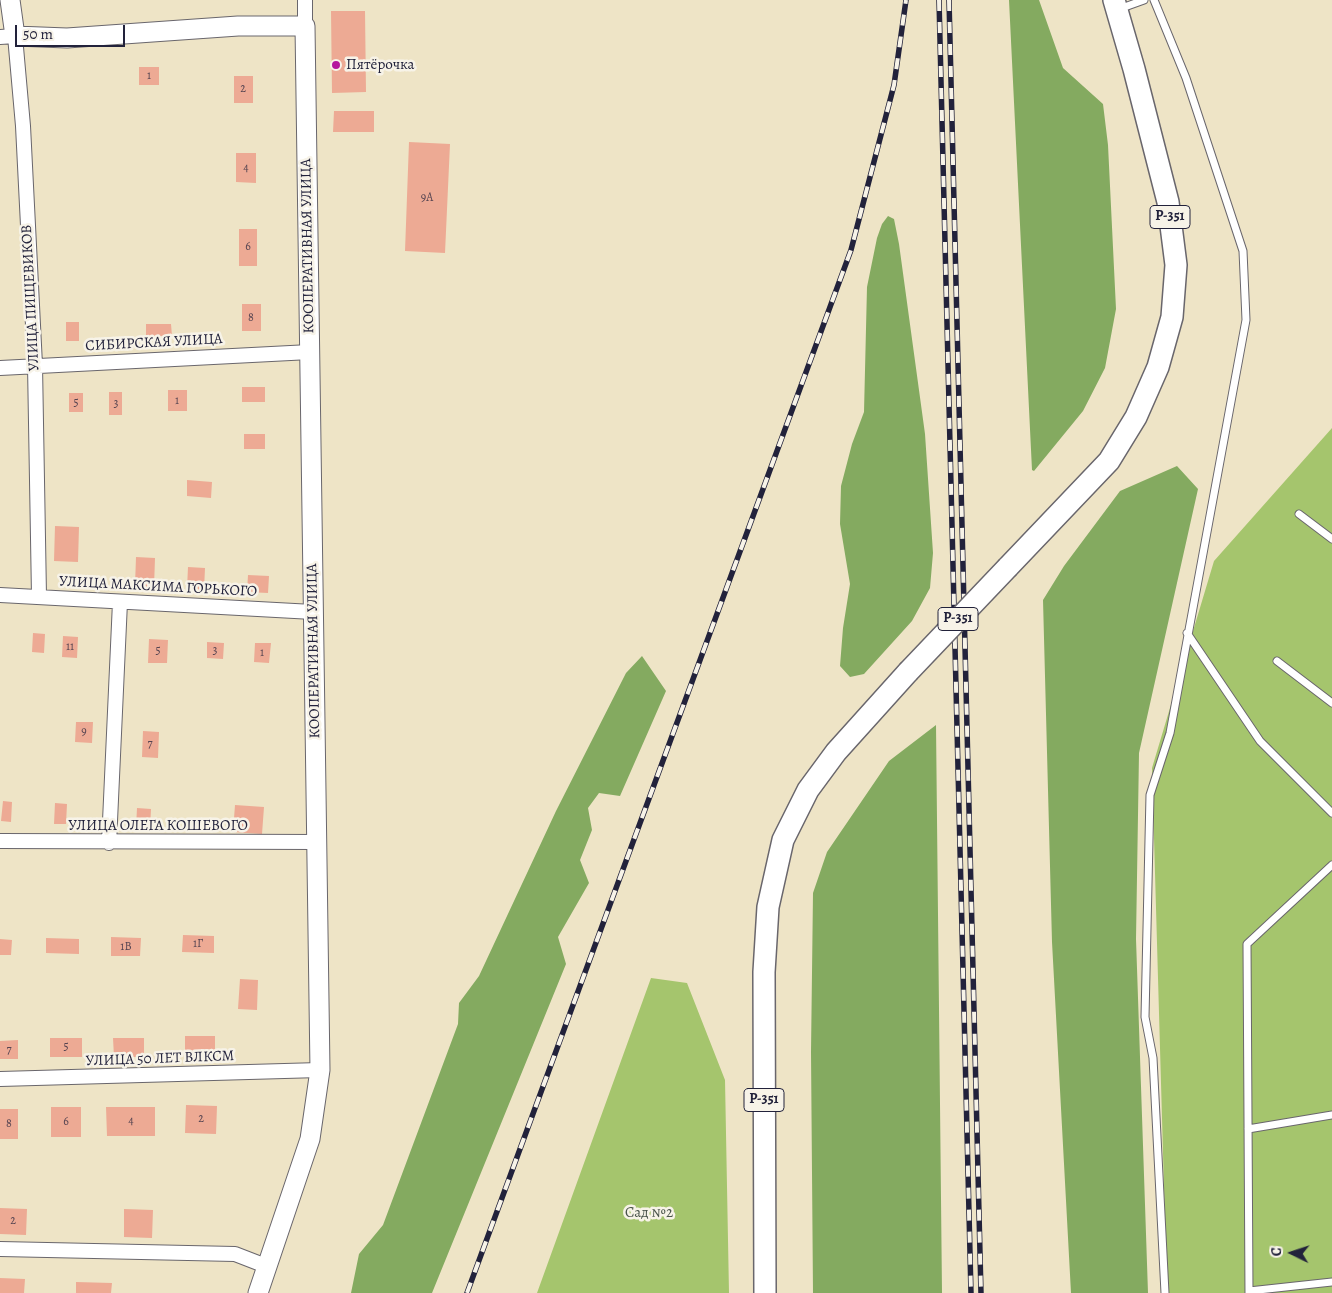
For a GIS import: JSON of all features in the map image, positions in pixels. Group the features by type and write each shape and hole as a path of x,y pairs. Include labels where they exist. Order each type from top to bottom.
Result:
{"main road":[{"name":"УЛИЦА ПИЩЕВИКОВ","path":"8,37 10,0"},
{"name":"Р-351","path":"765,1293 764,972 768,907 784,840 808,790 836,752 908,672 1109,461 1136,417 1158,367 1172,317 1176,264 1168,202 1134,69 1115,5"},
{"path":"8,37 66,38 238,26 305,26"},
{"name":"КООПЕРАТИВНАЯ УЛИЦА","path":"258,1293 310,1139 320,1070 305,26"}],"street":[{"name":"КООПЕРАТИВНАЯ УЛИЦА","path":"305,0 305,26"},
{"name":"УЛИЦА ПИЩЕВИКОВ","path":"8,37 23,126 35,365 40,596"},
{"name":"СИБИРСКАЯ УЛИЦА","path":"0,368 310,352"},
{"name":"УЛИЦА МАКСИМА ГОРЬКОГО","path":"0,595 314,612"},
{"path":"109,843 120,602"},
{"name":"УЛИЦА ОЛЕГА КОШЕВОГО","path":"0,841 109,843 317,842"},
{"name":"УЛИЦА 50 ЛЕТ ВЛКСМ","path":"0,1079 320,1070"},
{"path":"0,1249 235,1254 266,1266"}],"lane":[{"path":"1115,5 1144,0"},
{"path":"1154,0 1186,78 1243,251 1246,320 1170,733 1150,795 1145,1018 1152,1058 1165,1293"},
{"path":"1299,514 1332,538"},
{"path":"1187,634 1260,741 1332,813"},
{"path":"1276,662 1332,703"},
{"path":"1332,865 1247,944 1249,1292 1332,1282"},
{"path":"1248,1130 1332,1116"}],"green space":[{"path":"1009,0 1039,0 1063,68 1103,104 1108,145 1116,309 1105,368 1083,411 1034,471 1032,470"},
{"path":"888,216 894,219 899,244 925,434 933,553 930,588 912,621 864,674 850,677 840,666 843,628 850,584 840,524 841,486 852,444 864,412 867,287 877,238 882,224"},
{"path":"1332,428 1332,1293 1167,1293 1152,768 1214,561"},
{"path":"1177,466 1198,489 1139,753 1136,939 1148,1293 1071,1293 1052,942 1043,600 1064,566 1120,491"},
{"path":"642,656 666,691 620,796 599,793 588,808 592,830 580,860 589,883 558,937 566,964 432,1293 351,1293 359,1254 383,1225 458,1024 459,1003 479,976 556,811 626,673"},
{"path":"936,725 942,1293 813,1293 811,1052 813,893 827,852 889,761"},
{"name":"Сад №2","path":"651,978 687,983 725,1080 729,1293 537,1293"}],"building":[{"path":"331,11 365,11 366,92 332,93"},
{"path":"139,67 159,67 159,85 139,85"},
{"path":"234,76 253,76 253,103 234,103"},
{"path":"334,111 374,111 374,132 333,132"},
{"path":"409,142 450,144 445,253 405,251"},
{"path":"236,153 256,153 256,183 236,182"},
{"path":"239,229 257,229 257,266 239,266"},
{"path":"242,304 261,304 261,331 242,331"},
{"path":"66,322 79,322 79,341 66,341"},
{"path":"146,324 171,324 172,336 146,336"},
{"path":"242,387 265,387 265,402 242,402"},
{"path":"168,390 187,390 187,411 168,411"},
{"path":"109,392 122,392 122,415 109,415"},
{"path":"69,393 83,393 83,412 69,412"},
{"path":"244,434 265,434 265,449 244,449"},
{"path":"187,480 212,482 211,498 187,496"},
{"path":"55,526 79,527 78,562 54,561"},
{"path":"136,557 155,558 154,587 135,586"},
{"path":"188,567 205,568 204,590 187,589"},
{"path":"248,575 269,576 268,593 247,592"},
{"path":"33,633 45,634 44,653 32,652"},
{"path":"63,636 78,637 77,658 62,657"},
{"path":"149,639 168,640 167,663 148,663"},
{"path":"207,642 224,643 223,659 207,658"},
{"path":"255,643 271,643 269,663 254,662"},
{"path":"76,722 93,722 92,743 75,742"},
{"path":"143,731 159,732 158,758 142,757"},
{"path":"3,801 12,802 11,822 1,821"},
{"path":"55,803 67,804 66,824 54,824"},
{"path":"235,805 264,807 262,834 233,832"},
{"path":"137,808 151,809 150,829 136,828"},
{"path":"183,935 214,936 214,953 182,952"},
{"path":"111,937 141,938 140,956 111,956"},
{"path":"46,938 79,939 79,954 46,953"},
{"path":"0,939 12,940 11,955 0,955"},
{"path":"240,979 258,980 257,1010 238,1009"},
{"path":"185,1036 215,1036 215,1054 185,1054"},
{"path":"50,1038 82,1038 82,1057 50,1057"},
{"path":"113,1038 144,1038 144,1057 114,1057"},
{"path":"18,1040 18,1059 0,1059 0,1041"},
{"path":"186,1105 217,1106 216,1134 185,1133"},
{"path":"51,1107 81,1107 81,1137 51,1137"},
{"path":"106,1107 155,1107 155,1136 107,1136"},
{"path":"0,1109 18,1109 18,1139 0,1139"},
{"path":"0,1208 27,1209 26,1235 0,1234"},
{"path":"124,1209 153,1210 152,1238 124,1237"},
{"path":"0,1278 25,1279 24,1293 0,1293"},
{"path":"76,1282 112,1283 111,1293 76,1293"}],"railway":[{"path":"467,1293 851,250 894,85 906,0"},
{"path":"939,0 971,1293"},
{"path":"949,0 981,1293"}],"place":[{"name":"Пятёрочка","path":"336,65"}]}
